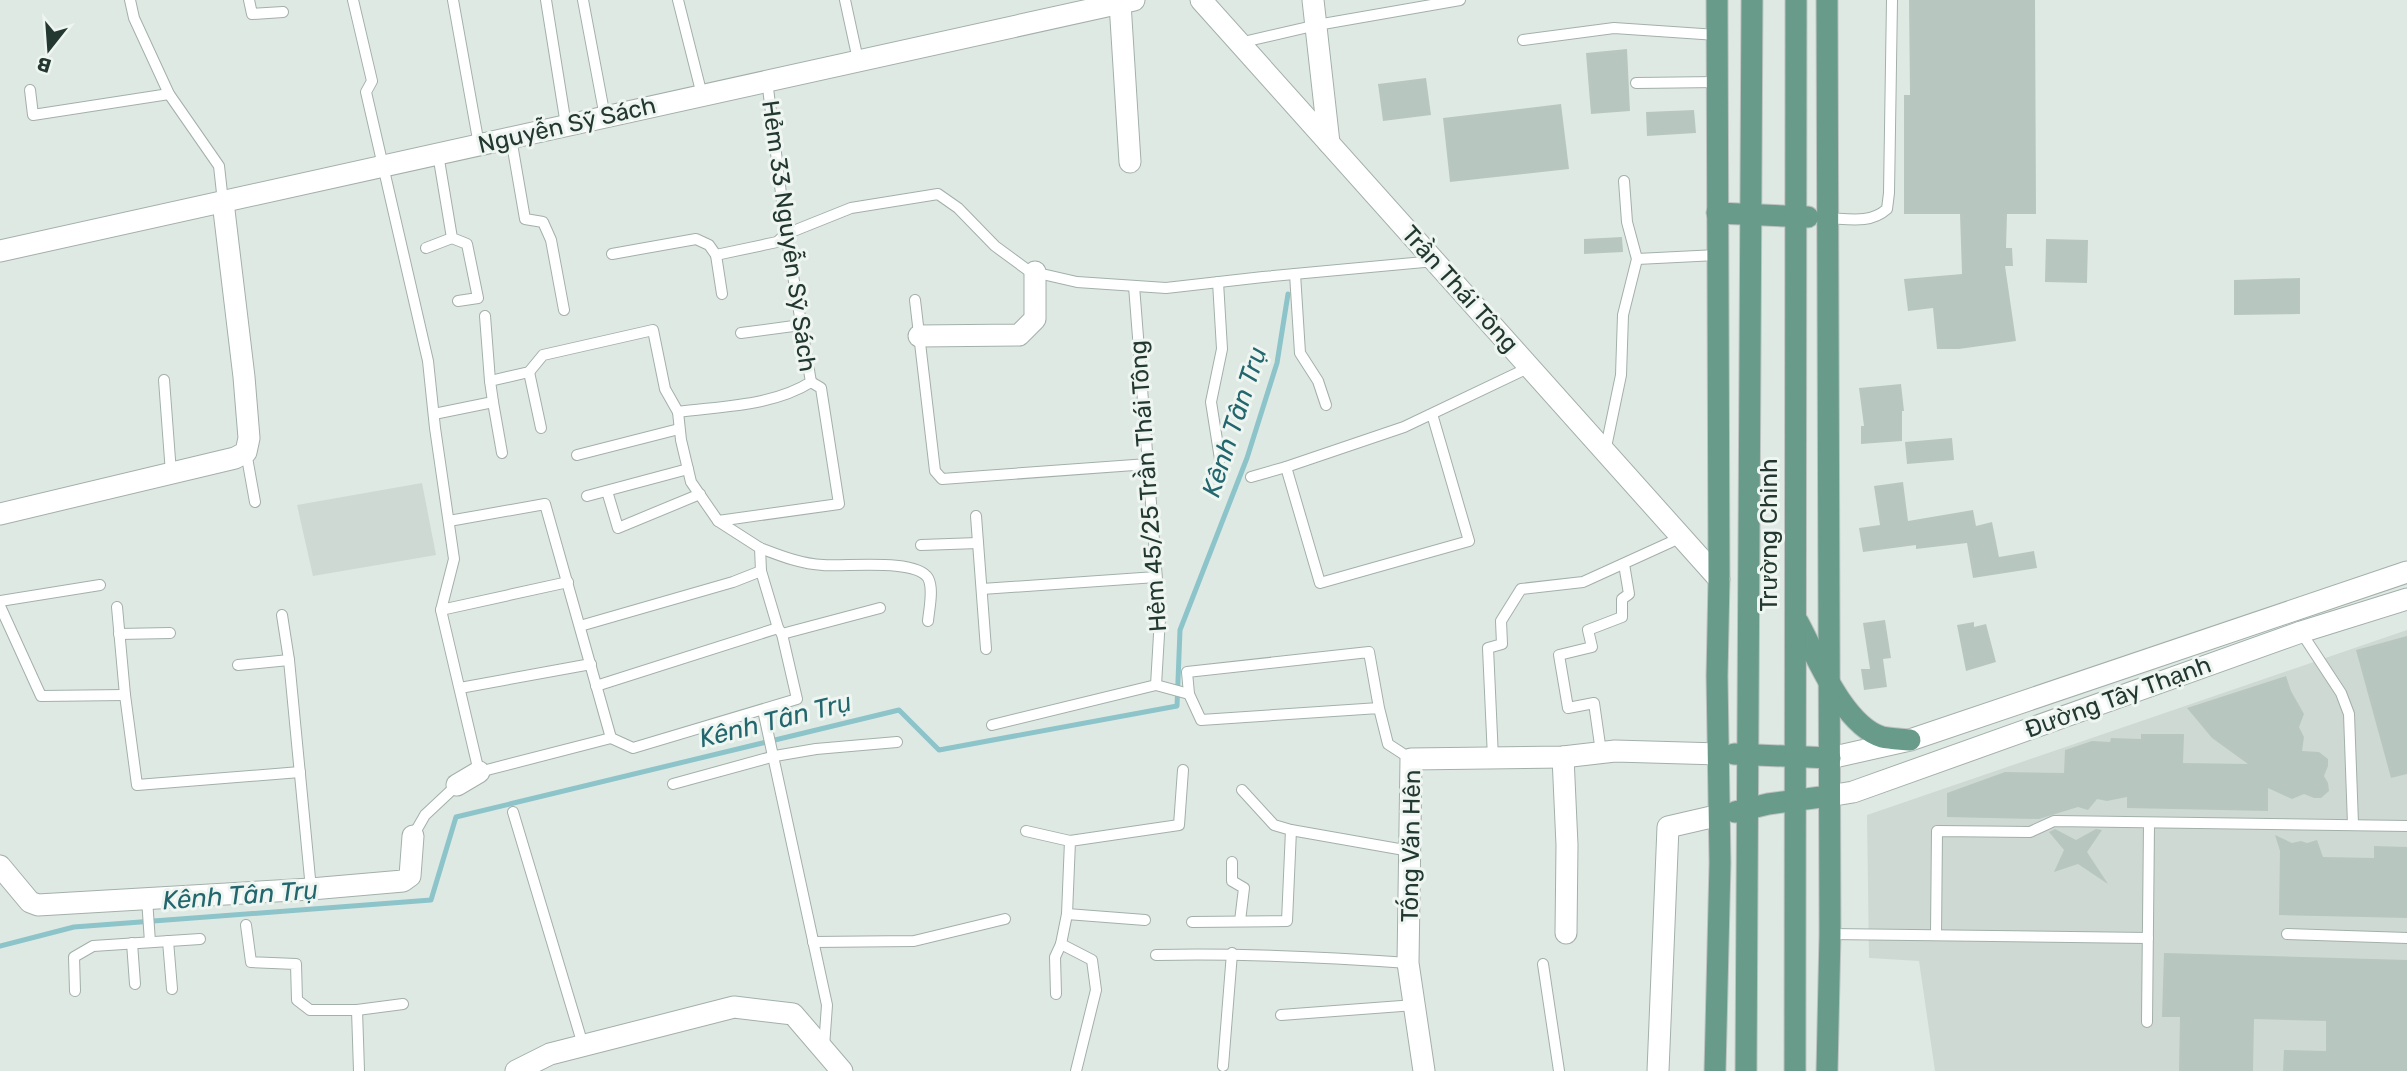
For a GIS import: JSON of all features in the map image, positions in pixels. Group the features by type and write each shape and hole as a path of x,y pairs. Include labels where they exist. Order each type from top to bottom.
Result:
{"main road":[{"name":"Trường Chinh","path":"1715,1071 1720,816 1717,676 1717,0"},
{"name":"Trường Chinh","path":"1746,1071 1752,0"},
{"name":"Trường Chinh","path":"1795,1071 1797,0"},
{"path":"1827,0 1830,682 1827,1071"},
{"path":"1717,213 1828,218"},
{"path":"1795,615 1830,682 1852,714 1865,727 1881,737 1910,740"},
{"path":"1719,754 1830,758"},
{"path":"1720,816 1829,796"}],"street":[{"name":"Trần Thái Tông","path":"1201,0 1719,579"},
{"path":"1313,0 1329,143"},
{"name":"Nguyễn Sỹ Sách","path":"0,251 858,60 1072,6 1127,1"},
{"path":"1127,1 1130,162"},
{"path":"0,514 235,458 246,452 248,438 244,377 223,202"},
{"path":"919,336 1019,335 1035,319 1035,272"},
{"name":"Đường Tây Thạnh","path":"1830,758 1910,740 2407,572"},
{"name":"Đường Tây Thạnh","path":"1829,796 1853,792 2301,632 2407,599"},
{"path":"2292,609 2301,632"},
{"name":"Tống Văn Hên","path":"1424,1071 1408,964 1410,759 1563,757 1615,751 1719,754"},
{"path":"1563,757 1567,845 1566,933"},
{"path":"457,785 479,772"},
{"path":"1658,1071 1668,827 1720,816"},
{"path":"0,866 30,902 38,905 148,904 403,881 410,876 413,836"},
{"path":"516,1071 550,1054 734,1007 793,1014 842,1071"}],"lane":[{"path":"130,0 134,18 169,94 219,166 223,202"},
{"path":"249,0 252,14 283,12"},
{"path":"353,0 372,81 366,92 428,361 454,559 441,610 479,772 611,738 633,748 797,699 761,571 760,548"},
{"path":"453,0 479,145"},
{"path":"546,0 566,125"},
{"path":"583,0 605,117"},
{"path":"678,0 702,95"},
{"path":"845,0 858,60"},
{"path":"1239,43 1317,25 1460,0"},
{"path":"1828,218 1868,219 1887,209 1892,0"},
{"path":"1523,40 1614,28 1717,34"},
{"name":"Hẻm 33 Nguyễn Sỹ Sách","path":"678,412 795,393 811,382 786,234 767,80"},
{"path":"1636,83 1717,82"},
{"path":"30,90 33,115 169,94"},
{"path":"510,138 526,219 543,222 551,240 564,310"},
{"path":"438,154 452,238"},
{"path":"1605,452 1621,375 1623,315 1637,259 1627,222 1624,181"},
{"path":"716,255 777,242 786,234 851,208 939,194 958,208 995,246 1029,271 1077,282 1166,288 1435,261"},
{"path":"426,247 452,238 467,244 478,298 458,301"},
{"path":"612,254 696,239 709,245 716,255 722,293"},
{"path":"1637,259 1717,255"},
{"path":"1295,274 1300,353 1318,381 1326,405"},
{"path":"1218,282 1222,349 1212,402 1220,458"},
{"name":"Hẻm 45/25 Trần Thái Tông","path":"1134,286 1160,618 1156,685"},
{"path":"915,300 935,471 942,479 1148,464"},
{"path":"485,316 490,381 502,453"},
{"path":"741,333 802,325"},
{"path":"490,381 529,372 542,355 653,330 665,389 678,412 679,429 691,482 719,521 760,548 795,561 824,566 853,564 919,569 928,579 930,589 928,621"},
{"path":"1251,477 1404,427 1530,367"},
{"path":"529,372 541,428"},
{"path":"164,380 171,473"},
{"path":"719,521 839,503 821,388 811,382"},
{"path":"434,414 493,402"},
{"path":"1286,467 1320,583 1469,541 1432,414"},
{"path":"576,455 679,429"},
{"path":"246,452 255,502"},
{"path":"587,496 688,469"},
{"path":"607,491 618,528 700,494"},
{"path":"449,521 545,503 611,738"},
{"path":"976,516 986,649"},
{"path":"1493,758 1488,648 1502,644 1501,621 1521,589 1583,582 1682,537"},
{"path":"921,545 978,543"},
{"path":"1601,752 1594,703 1567,708 1559,655 1592,647 1588,630 1622,617 1622,599 1629,594 1624,564"},
{"path":"580,626 733,582 761,571"},
{"path":"982,589 1156,577"},
{"path":"441,610 568,582"},
{"path":"100,585 0,604 41,696 125,695"},
{"path":"117,607 137,785 300,772"},
{"path":"596,685 780,631 880,608"},
{"path":"282,615 289,660 311,889"},
{"path":"2301,632 2341,693 2349,714 2353,824"},
{"path":"120,634 170,633"},
{"path":"1379,708 1201,720 1189,694 1187,672 1369,652 1388,744 1410,759"},
{"path":"238,665 289,660"},
{"path":"460,688 591,664"},
{"path":"992,725 1156,685 1189,694"},
{"path":"763,710 827,1005 824,1049"},
{"path":"673,784 774,753 897,742"},
{"path":"1027,831 1070,841 1179,825 1183,770"},
{"path":"413,836 425,815 457,785"},
{"path":"1242,790 1274,825 1409,851"},
{"path":"513,812 583,1045"},
{"path":"1936,934 1937,831 2030,832 2054,821 2407,826"},
{"path":"2147,1022 2149,824"},
{"path":"1192,922 1287,921 1290,830"},
{"path":"1056,994 1055,957 1062,944 1067,914 1070,841"},
{"path":"1232,862 1232,881 1244,888 1240,921"},
{"path":"148,904 150,939"},
{"path":"1067,914 1145,920"},
{"path":"813,942 914,941 1005,919"},
{"path":"246,925 251,962 296,964 297,1000 310,1010 357,1010 403,1004"},
{"path":"1830,934 2148,938"},
{"path":"2287,934 2407,938"},
{"path":"75,992 74,957 93,946 150,939 200,939"},
{"path":"168,941 172,989"},
{"path":"132,943 135,984"},
{"path":"1062,944 1091,960 1096,990 1076,1071"},
{"path":"1156,956 1232,953 1297,955 1408,964"},
{"path":"1223,1066 1232,953"},
{"path":"1544,964 1559,1071"},
{"path":"1281,1015 1415,1005"},
{"path":"357,1010 359,1071"}],"shaded area":[{"path":"422,483 436,555 313,576 297,505"},
{"path":"2407,630 2407,1071 1935,1071 1919,961 1869,958 1867,815"}],"building":[{"path":"1909,0 2035,0 2036,214 2007,214 2006,248 2012,248 2013,266 2005,266 2016,341 1959,349 1937,349 1933,308 1908,311 1904,279 1962,274 1960,214 1904,214 1904,95 1910,95"},
{"path":"1627,49 1630,111 1591,114 1586,53"},
{"path":"1426,78 1431,115 1383,121 1378,84"},
{"path":"1561,104 1569,169 1450,182 1443,118"},
{"path":"1694,110 1696,133 1647,136 1646,112"},
{"path":"1622,237 1623,252 1584,254 1584,239"},
{"path":"2046,239 2088,240 2087,283 2045,282"},
{"path":"2300,278 2300,314 2234,315 2234,280"},
{"path":"1901,384 1904,411 1902,441 1861,444 1861,426 1864,426 1859,388"},
{"path":"1952,438 1954,460 1907,464 1905,442"},
{"path":"1903,482 1908,521 1973,510 1976,526 1992,522 1999,557 2034,551 2037,568 1973,578 1967,543 1916,549 1916,545 1863,552 1859,528 1880,525 1874,486"},
{"path":"1885,620 1891,658 1883,659 1887,687 1864,690 1861,669 1870,669 1863,623"},
{"path":"1974,622 1974,627 1986,624 1996,662 1966,671 1957,625"},
{"path":"2407,636 2407,774 2391,778 2356,650"},
{"path":"2286,676 2304,714 2299,727 2304,737 2302,751 2319,752 2328,759 2324,776 2329,791 2321,798 2304,794 2292,799 2268,788 2268,811 2127,808 2127,797 2107,801 2097,799 2088,810 2078,807 2039,819 1947,817 1947,793 2005,772 2064,773 2065,750 2092,741 2110,742 2111,738 2141,739 2141,734 2184,734 2183,763 2248,764 2212,738 2187,708"},
{"path":"2055,829 2076,840 2096,829 2102,830 2087,852 2108,884 2078,864 2054,872 2064,850 2049,832"},
{"path":"2275,835 2292,843 2317,840 2323,857 2374,858 2374,846 2407,847 2407,918 2279,915 2280,851"},
{"path":"2164,953 2407,960 2407,1071 2283,1071 2284,1050 2326,1051 2326,1021 2254,1019 2253,1071 2179,1071 2180,1017 2162,1017"}],"waterway":[{"name":"Kênh Tân Trụ","path":"0,946 74,927 431,900 456,817 899,710 939,750 1177,706 1180,630 1247,458 1277,363 1288,294"}]}
